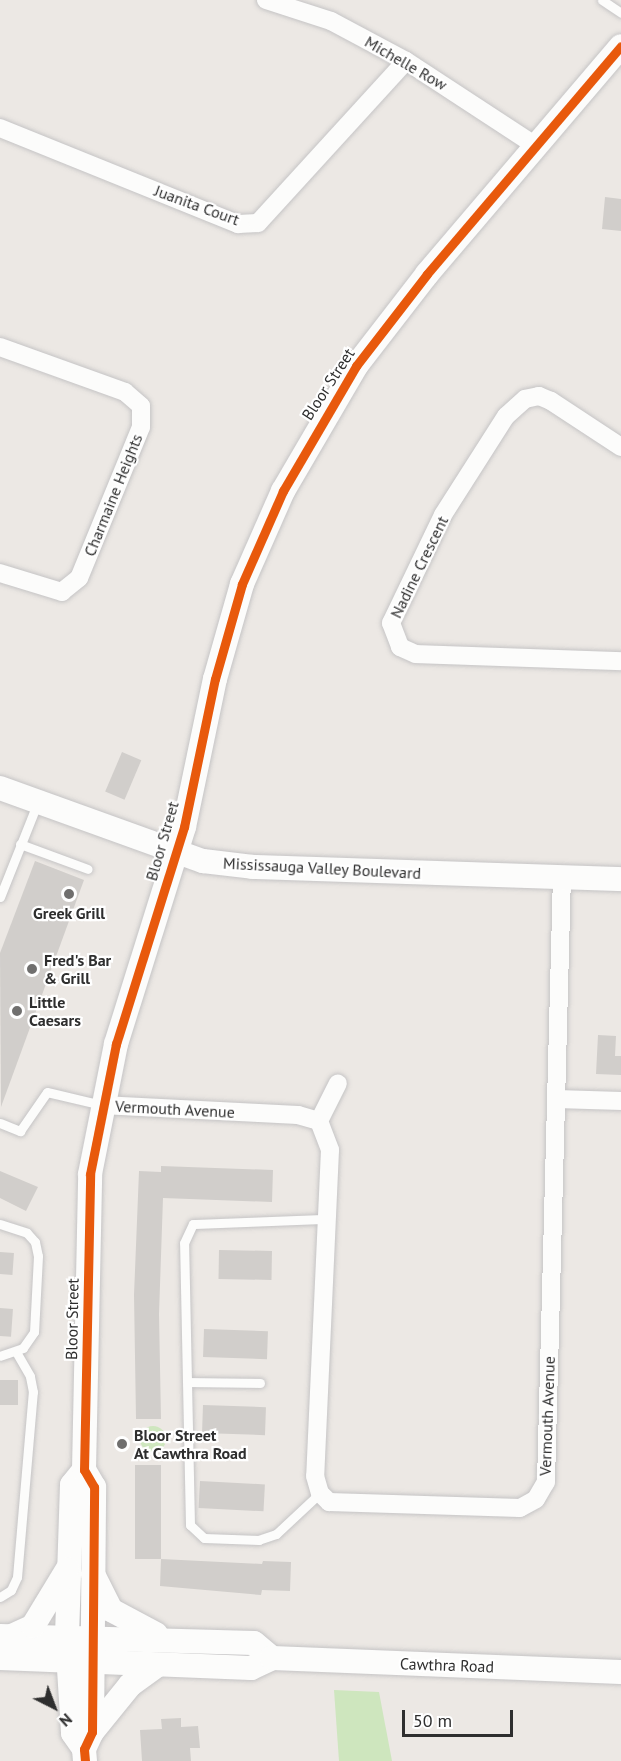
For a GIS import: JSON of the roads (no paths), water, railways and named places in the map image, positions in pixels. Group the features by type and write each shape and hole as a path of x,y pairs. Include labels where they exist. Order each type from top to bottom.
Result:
{"street":[{"name":"Michelle Row","path":"266,0 285,3 331,21 406,61 536,146"},
{"name":"Bloor Street","path":"79,1638 92,1572 94,1487 84,1470 90,1174 116,1044 176,852 215,679 239,595 283,491 317,428 362,358 621,46"},
{"name":"Juanita Court","path":"0,128 238,224 258,223 406,61"},
{"name":"Charmaine Heights","path":"0,347 125,392 141,406 141,427 79,578 62,592 0,573"},
{"name":"Nadine Crescent","path":"621,447 551,401 539,396 525,399 506,416 443,515 391,623 400,647 416,654 621,661"},
{"name":"Mississauga Valley Boulevard","path":"0,788 37,804 203,861 253,867 621,879"},
{"name":"Vermouth Avenue","path":"320,1493 329,1502 520,1509 536,1499 546,1482 562,877"},
{"path":"320,1493 315,1476 324,1219 330,1150 319,1121 338,1083"},
{"path":"557,1098 621,1101"},
{"name":"Vermouth Avenue","path":"102,1105 298,1116 319,1121"},
{"name":"Bloor Street","path":"84,1470 72,1485 68,1568 79,1638 87,1747"},
{"path":"6,1636 33,1626 68,1568"},
{"path":"92,1572 111,1610 163,1638"},
{"name":"Cawthra Road","path":"6,1636 163,1638 254,1643 272,1658"},
{"name":"Cawthra Road","path":"0,1658 80,1663 251,1668 272,1658 621,1672"},
{"path":"87,1747 130,1685 156,1666"}],"lane":[{"path":"602,0 621,13"},
{"path":"0,897 37,804"},
{"path":"20,844 88,869"},
{"path":"0,1124 20,1131 47,1092 102,1105"},
{"path":"320,1493 276,1534 259,1540 204,1538 195,1533 188,1508 190,1382 184,1243 187,1229 193,1224 324,1219"},
{"path":"0,1224 27,1233 35,1242 39,1256 34,1332 16,1352 0,1356"},
{"path":"0,1597 11,1590 17,1577 33,1392 30,1376 16,1352"},
{"path":"190,1382 260,1383"}],"place":[{"name":"Greek Grill","path":"69,894"},
{"name":"Fred's Bar & Grill","path":"32,969"},
{"name":"Little Caesars","path":"17,1011"},
{"name":"Bloor Street At Cawthra Road","path":"122,1444"}]}
